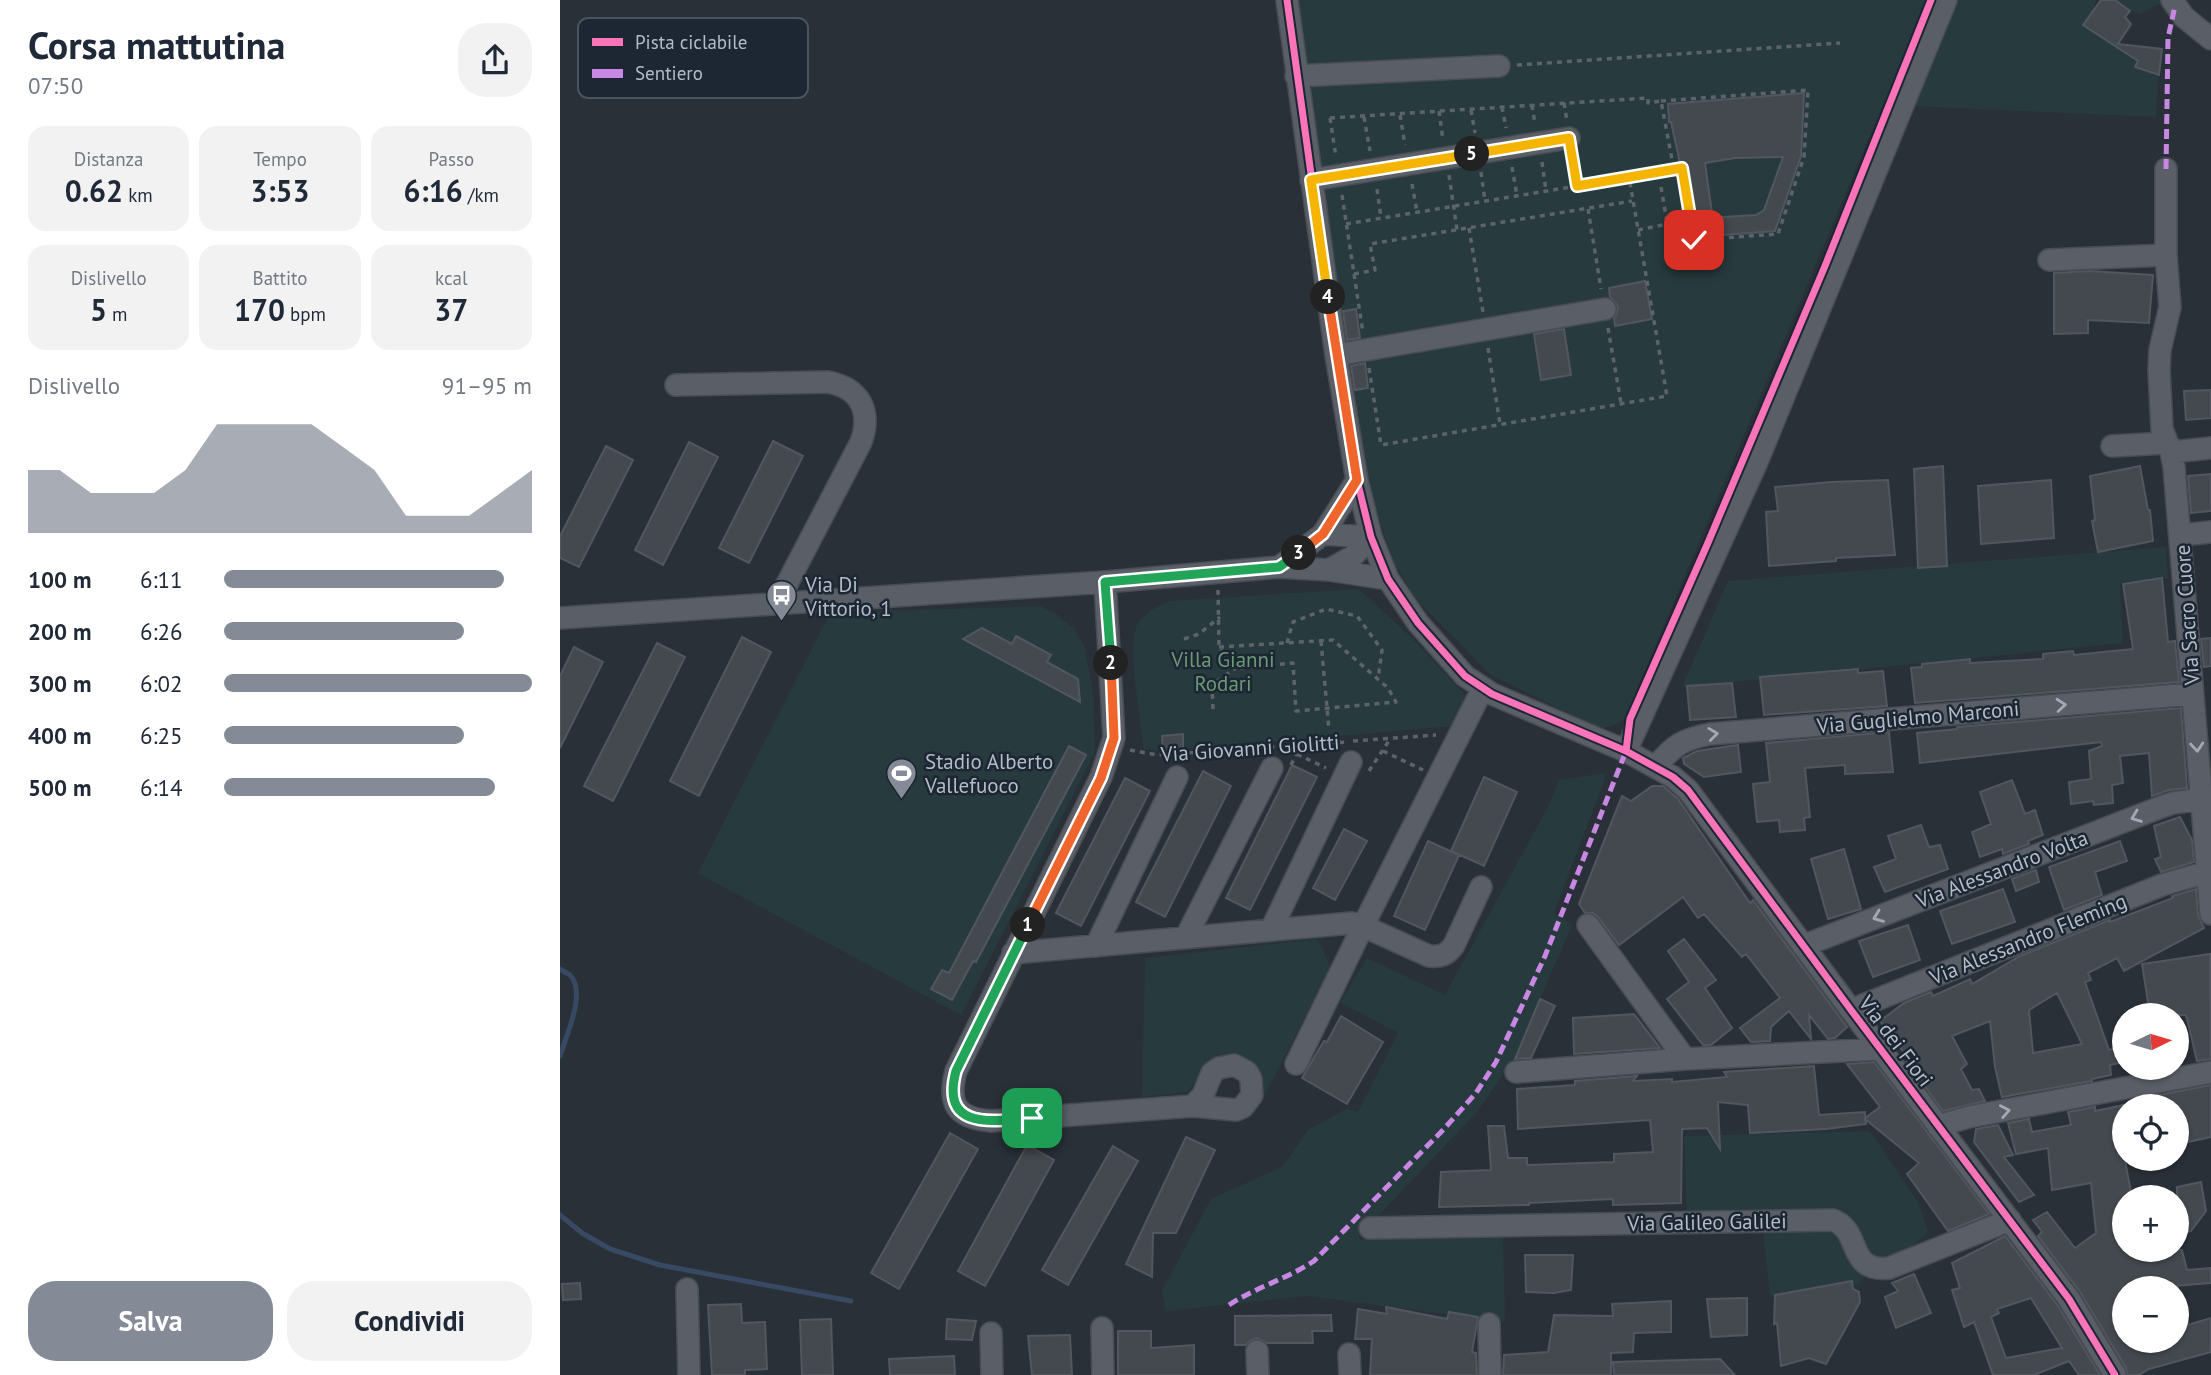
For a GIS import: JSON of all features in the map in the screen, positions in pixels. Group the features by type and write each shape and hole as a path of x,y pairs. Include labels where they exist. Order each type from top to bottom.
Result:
{"street":[{"name":"Via dei Fiori","path":"1287,0 1336,355 1357,480 1371,537 1388,579 1418,624 1465,676 1483,688 1626,751 1673,776 1703,808 1880,1049 2069,1298 2115,1375"},
{"path":"1626,751 1757,462 1946,0"},
{"path":"2174,3 2194,27 2211,39"},
{"path":"1296,76 1499,66"},
{"path":"1311,180 1569,138"},
{"name":"Via Sacro Cuore","path":"2166,169 2166,255 2170,307 2160,351 2162,429 2169,448 2201,670 2192,694 2204,785 2211,915"},
{"path":"2049,260 2166,255"},
{"path":"1336,355 1605,309"},
{"path":"676,385 828,382 841,384 859,401 865,415 866,428 862,442 777,603"},
{"path":"2112,446 2211,448"},
{"path":"1279,567 1323,534 1357,480"},
{"path":"2181,535 2211,532"},
{"path":"1323,534 1371,537"},
{"path":"1329,570 1352,557 1371,537"},
{"path":"560,618 1105,582 1279,567 1329,570 1388,579"},
{"path":"1105,582 1114,707 1112,744 1101,778 956,1071 952,1083 954,1100 956,1108 965,1116 991,1121 1194,1106"},
{"path":"1296,1064 1363,926 1417,802 1460,734 1483,688"},
{"name":"Via Guglielmo Marconi","path":"1656,767 1677,744 1692,737 1710,734 2192,694"},
{"name":"Via Giovanni Giolitti","path":"1186,937 1272,768"},
{"name":"Via Giovanni Giolitti","path":"1271,930 1347,769"},
{"path":"1417,802 1424,771"},
{"name":"Via Giovanni Giolitti","path":"1096,946 1177,776"},
{"name":"Via Alessandro Volta","path":"1804,946 2173,803 2204,785"},
{"name":"Via Alessandro Fleming","path":"1851,1010 2162,885 2207,872"},
{"path":"1013,953 1342,923 1363,926 1429,956 1443,956 1454,945 1481,887"},
{"path":"1588,925 1685,1059"},
{"path":"1516,1072 1685,1059 1880,1049"},
{"path":"1938,1126 1969,1117 2211,1072"},
{"name":"Via Galileo Galilei","path":"1370,1228 1833,1220 1843,1224 1861,1260 1866,1265 1880,1269 1889,1268 2010,1220"},
{"path":"687,1289 689,1375"},
{"path":"1489,1324 1490,1375"},
{"path":"1102,1328 1104,1375"},
{"path":"991,1333 992,1375"},
{"path":"1257,1351 1258,1375"}],"path":[{"path":"1499,66 1840,44"},
{"path":"1320,119 1648,98 1648,103 1808,89 1804,157 1778,234 1694,240 1682,168 1346,224"},
{"path":"1661,101 1674,170"},
{"path":"1564,103 1577,186"},
{"path":"1629,177 1667,396"},
{"path":"1661,187 1674,263"},
{"path":"1354,274 1375,270 1370,244 1633,201"},
{"path":"1454,206 1457,230"},
{"path":"1638,230 1667,224"},
{"path":"1217,573 1219,647 1234,669"},
{"path":"1287,643 1293,622 1326,609 1357,616 1382,650 1378,679"},
{"path":"1184,639 1199,634 1220,617"},
{"path":"1213,709 1212,685 1234,669 1293,663 1296,711 1396,702 1388,688 1333,640 1219,647"},
{"path":"1321,641 1329,730"},
{"path":"1383,751 1424,771"}],"green space":[{"path":"1299,0 1927,0 1625,718 1617,724 1601,729 1491,675 1415,598 1394,562 1362,460 1327,240 1332,239"},
{"path":"1956,0 2096,0 2088,29 2159,62 2156,117 1911,106"},
{"path":"2108,0 2168,0 2139,14"},
{"path":"2166,547 2168,579 2120,583 2123,643 1682,687 1728,581"},
{"name":"Villa Gianni Rodari","path":"1359,589 1410,636 1465,695 1455,726 1163,751 1144,749 1133,647 1138,623 1148,613 1169,601"},
{"name":"Stadio Alberto Vallefuoco","path":"1040,606 1058,615 1075,630 1085,648 1093,693 1095,752 961,1015 698,873 828,617 886,611"},
{"path":"1604,773 1605,779 1554,913 1572,925 1514,1059 1477,1112 1358,1237 1361,1240 1503,1235 1505,1322 1307,1296 1166,1311 1162,1291 1211,1199 1282,1167 1308,1130 1346,1109 1358,1112 1398,1033 1340,1002 1367,958 1445,995 1549,805 1559,780"},
{"path":"1318,939 1331,968 1264,1096 1258,1078 1210,1063 1187,1092 1142,1097 1145,958"},
{"path":"1870,1131 1918,1202 1928,1232 1889,1268 1871,1268 1859,1284 1770,1296 1762,1222 1687,1222 1684,1136"}],"building":[{"path":"2101,0 2115,0 2130,11 2125,17 2131,24 2118,44 2162,49 2159,75 2135,67 2138,61 2083,25"},
{"path":"1804,93 1801,156 1775,231 1697,237 1685,162 1680,163 1669,122 1668,104","holes":["1783,157 1764,210 1756,215 1723,217 1712,213 1705,163 1735,158"]},
{"path":"2089,271 2153,275 2149,323 2088,320 2088,333 2054,334 2054,273"},
{"path":"1645,281 1652,319 1615,326 1614,318 1618,306 1610,297 1609,288"},
{"path":"1356,309 1360,338 1347,340 1343,311"},
{"path":"1564,329 1571,375 1541,380 1534,334"},
{"path":"1365,363 1368,388 1355,390 1351,366"},
{"path":"2211,390 2211,418 2186,420 2184,391"},
{"path":"773,441 803,456 749,563 719,548"},
{"path":"689,442 718,457 663,565 635,550"},
{"path":"606,446 633,460 579,567 560,558 560,536"},
{"path":"1943,466 1947,566 1918,568 1914,469"},
{"path":"2140,466 2150,510 2153,541 2098,552 2092,521 2095,520 2090,476"},
{"path":"2211,474 2211,511 2191,513 2188,476"},
{"path":"1888,480 1895,555 1836,558 1836,561 1769,566 1766,512 1778,511 1775,487"},
{"path":"2051,480 2054,538 1981,544 1978,486"},
{"path":"2162,578 2168,642 2175,641 2179,682 1915,703 1911,668 1922,667 1922,664 1970,659 1970,663 2043,659 2043,654 2073,651 2074,655 2133,649 2123,584"},
{"path":"982,628 1012,644 1016,636 1051,655 1047,662 1078,679 1080,702 963,639"},
{"path":"742,637 771,652 699,796 670,781"},
{"path":"2211,638 2211,666 2204,667 2201,639"},
{"path":"657,643 685,657 613,801 584,786"},
{"path":"574,647 603,662 560,748 560,676"},
{"path":"1858,669 1858,673 1883,671 1887,706 1764,715 1760,677"},
{"path":"1732,683 1736,717 1690,720 1687,686"},
{"path":"2181,708 2187,788 2152,796 2149,753 2120,756 2123,783 2112,785 2113,803 2094,805 2093,801 2071,804 2069,782 2091,779 2089,751 2102,746 2101,742 1920,763 1917,733 1957,727"},
{"path":"1889,732 1893,772 1845,774 1845,765 1805,768 1810,817 1804,818 1805,830 1780,832 1779,820 1757,822 1753,784 1770,782 1766,743"},
{"path":"1183,734 1183,749 1163,751 1162,736"},
{"path":"1738,745 1741,772 1704,777 1684,764 1683,758 1697,751"},
{"path":"1069,746 1086,755 976,962 973,961 952,1000 931,989 942,970 949,973"},
{"path":"1292,765 1317,777 1250,910 1226,898"},
{"path":"1203,771 1231,786 1165,917 1136,902"},
{"path":"1484,777 1517,792 1484,866 1451,851"},
{"path":"1125,778 1150,791 1081,926 1056,913"},
{"path":"2012,780 2025,814 2035,810 2043,835 2028,841 2029,844 2003,854 2002,849 1980,857 1972,832 1991,824 1980,792"},
{"path":"1652,786 1663,786 1678,799 1750,903 1753,900 1847,1027 1835,1038 1828,1039 1809,1015 1811,1039 1789,1011 1771,1027 1770,1041 1751,1042 1740,1028 1780,998 1746,954 1742,957 1704,914 1698,918 1683,897 1619,945 1598,917 1593,913 1585,913 1579,904 1622,796 1631,801"},
{"path":"2180,817 2192,840 2194,862 2161,872 2155,859 2161,857 2154,826"},
{"path":"1921,825 1929,847 1940,845 1948,869 1885,892 1874,867 1896,859 1888,836"},
{"path":"1344,829 1367,841 1335,900 1313,888"},
{"path":"1428,841 1459,855 1425,930 1394,916"},
{"path":"2120,841 2127,861 2095,872 2102,895 2064,910 2049,867"},
{"path":"1844,849 1861,909 1828,919 1811,859"},
{"path":"2036,870 2039,882 2016,891 2012,879"},
{"path":"2003,889 2015,922 1952,944 1940,911"},
{"path":"2196,889 2198,915 2204,928 2124,971 2117,958 2088,973 2091,980 2085,982 2109,1050 2112,1049 2111,1075 2092,1081 2002,1097 1995,1067 1990,1021 1952,1036 1967,1064 1961,1069 1972,1090 1979,1089 1985,1101 1943,1111 1880,1021 1904,1003 1931,992 1933,996 1970,979 1972,984 2020,956 2173,898 2172,896","holes":["2057,993 2082,1044 2033,1053 2029,1010"]},
{"path":"1908,925 1920,960 1873,977 1859,941"},
{"path":"1684,939 1716,980 1705,988 1732,1028 1711,1045 1703,1045 1667,999 1689,982 1668,951"},
{"path":"2210,954 2211,1059 2197,1061 2189,1028 2189,1003 2148,1003 2142,964"},
{"path":"1540,999 1555,1006 1531,1058 1515,1059"},
{"path":"1634,1014 1660,1048 1574,1054 1573,1018"},
{"path":"1341,1016 1383,1042 1347,1104 1302,1078"},
{"path":"1874,1062 1989,1214 1948,1231 1907,1174 1919,1163 1865,1119 1866,1124 1826,1129 1750,1133 1748,1105 1718,1102 1720,1149 1707,1128 1682,1129 1681,1203 1613,1205 1613,1199 1529,1205 1439,1207 1441,1172 1491,1170 1488,1126 1504,1126 1508,1158 1527,1158 1527,1165 1614,1162 1614,1154 1653,1152 1650,1120 1518,1129 1517,1089 1575,1085 1575,1081 1637,1076 1633,1081 1672,1079 1672,1082 1727,1077 1724,1072 1814,1066 1819,1115 1865,1112 1865,1118 1880,1107 1847,1064"},
{"path":"2211,1085 2211,1137 2189,1142 2189,1094 2164,1094"},
{"path":"2095,1107 2095,1111 2112,1107 2112,1171 2127,1171 2130,1185 2112,1185 2112,1262 2185,1262 2187,1270 2211,1268 2211,1283 2189,1285 2189,1276 2112,1276 2112,1345 2080,1292 2038,1236 2042,1232 2033,1220 2047,1212 2075,1248 2096,1233 2091,1183 2052,1190 2048,1148 2016,1154 2008,1123 2029,1119 2032,1132 2071,1125 2068,1112"},
{"path":"1998,1125 2013,1155 2004,1157 2034,1195 2019,1202 1974,1142 1976,1129"},
{"path":"950,1133 978,1149 899,1289 871,1273"},
{"path":"1186,1137 1215,1150 1176,1233 1153,1233 1152,1277 1126,1264"},
{"path":"1027,1145 1054,1160 985,1286 958,1271"},
{"path":"1113,1146 1138,1161 1068,1285 1042,1270"},
{"path":"2201,1182 2206,1211 2189,1232 2189,1185 2187,1185"},
{"path":"2005,1236 2058,1306 2100,1375 2079,1375 2069,1361 2034,1375 1993,1375 1974,1322 1964,1327 1952,1290 1960,1288 1952,1263","holes":["2031,1298 2062,1348 2006,1358 1991,1317 1999,1313 1997,1309"]},
{"path":"1525,1255 1573,1255 1571,1290 1554,1293 1526,1292"},
{"path":"1914,1274 1931,1313 1896,1328 1885,1297 1898,1291 1892,1283"},
{"path":"1852,1281 1853,1289 1859,1292 1860,1302 1826,1364 1809,1358 1781,1366 1777,1323 1774,1324 1775,1295"},
{"path":"580,1283 581,1299 563,1300 562,1284"},
{"path":"1747,1298 1747,1335 1711,1337 1707,1299"},
{"path":"1671,1301 1671,1332 1634,1333 1633,1352 1611,1353 1611,1375 1503,1375 1504,1355 1548,1352 1554,1315 1613,1316 1612,1304"},
{"path":"741,1304 742,1323 765,1322 767,1369 745,1370 745,1375 712,1375 708,1305"},
{"path":"1386,1307 1447,1319 1449,1312 1478,1317 1472,1352 1476,1353 1477,1375 1370,1375 1372,1339 1355,1339 1358,1309 1387,1314"},
{"path":"1331,1315 1332,1331 1312,1331 1313,1343 1267,1343 1257,1338 1246,1345 1235,1345 1235,1316"},
{"path":"2211,1318 2211,1352 2149,1369 2139,1375 2128,1375 2117,1353 2189,1353 2189,1324"},
{"path":"831,1319 833,1375 802,1375 800,1320"},
{"path":"947,1319 976,1321 972,1340 946,1339"},
{"path":"1118,1331 1151,1331 1151,1348 1194,1345 1194,1375 1118,1375"},
{"path":"1070,1335 1072,1375 1032,1375 1028,1336"},
{"path":"954,1356 955,1375 890,1375 889,1359"},
{"path":"1720,1359 1735,1375 1614,1375 1613,1362"}],"waterway":[{"path":"560,969 570,975 576,992 574,1014 560,1056"},
{"path":"560,1215 582,1233 610,1249 660,1265 851,1301"}],"marked path":[{"path":"2166,169 2168,38 2175,6"},
{"path":"1229,1305 1314,1261 1476,1093 1496,1062 1545,956 1626,751"}],"cycle path":[{"path":"1287,0 1336,355 1357,480 1371,537 1388,579 1418,623 1465,676 1492,694 1626,751 1673,777 1688,790 2069,1299 2115,1375"},
{"path":"1626,751 1630,719 1825,266 1931,0"}],"place":[{"name":"Via Di Vittorio, 1","path":"782,623"},
{"name":"Stadio Alberto Vallefuoco","path":"902,800"}],"route":[{"path":"1032,1118 991,1121 965,1116 956,1108 952,1083 1108,759 1114,738 1114,707 1105,582 1279,567 1323,534 1357,480 1311,180 1569,138 1577,186 1682,168 1694,240"}]}
